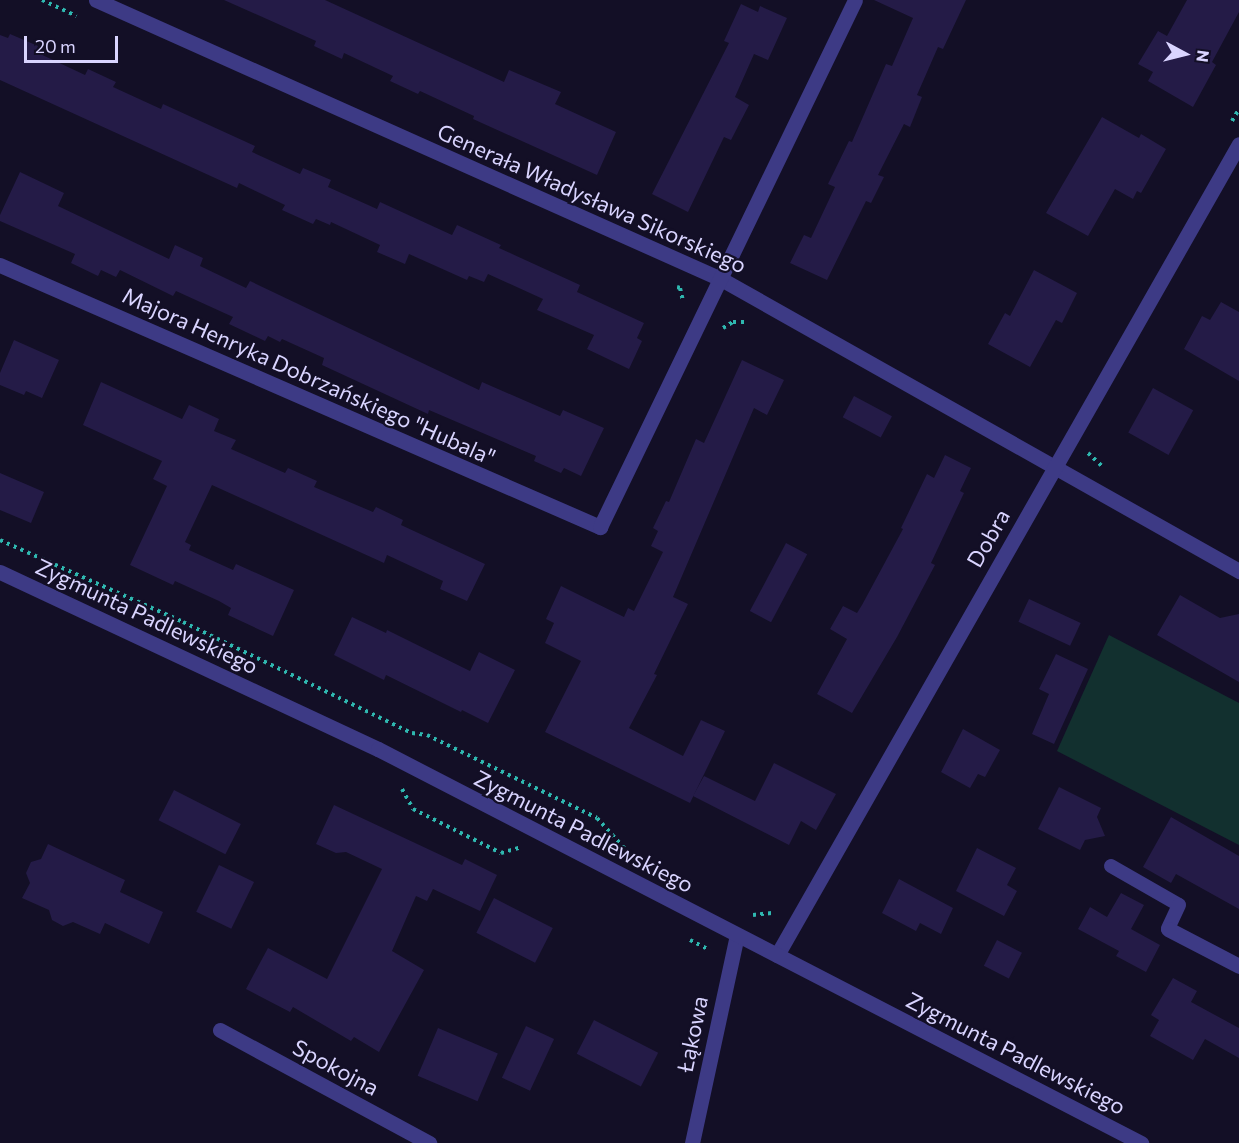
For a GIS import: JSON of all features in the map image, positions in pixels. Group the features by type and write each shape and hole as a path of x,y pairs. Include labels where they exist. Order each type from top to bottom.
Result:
{"street":[{"name":"Generała Władysława Sikorskiego","path":"96,0 721,279 1239,571"},
{"path":"699,322 855,0"},
{"name":"Dobra","path":"777,955 1239,144"},
{"name":"Majora Henryka Dobrzańskiego \"Hubala\"","path":"0,266 600,527 699,322"},
{"name":"Zygmunta Padlewskiego","path":"0,573 378,749 1141,1143"},
{"path":"1168,928 1239,966"},
{"name":"Łąkowa","path":"692,1143 737,935"},
{"name":"Spokojna","path":"220,1030 429,1143"}],"lane":[{"path":"1111,866 1179,905 1168,928"}],"path":[{"path":"42,0 84,19"},
{"path":"670,284 680,288 687,315 717,331 733,322 752,321"},
{"path":"393,784 403,790 413,809 501,853 520,848"},
{"path":"684,936 703,947"}],"green space":[{"path":"1109,635 1239,703 1239,845 1057,751"}],"building":[{"path":"224,0 325,0 504,82 509,70 561,92 555,104 616,132 597,175 473,119 474,116 420,91 418,94 390,81 393,76 344,53 342,59 314,46 316,41"},
{"path":"874,0 966,0 943,49 938,47 917,95 922,97 910,127 904,124 878,175 884,177 871,203 866,201 827,280 790,263 804,235 811,238 835,187 828,184 849,141 852,142 886,64 892,66 913,18"},
{"path":"1187,0 1239,0 1239,12 1212,62 1216,65 1193,107 1148,81 1153,72 1138,64 1158,31 1167,36"},
{"path":"741,4 758,12 760,6 787,18 768,60 754,54 735,97 749,105 731,140 724,137 688,212 652,194 729,43 724,41"},
{"path":"10,34 38,46 36,52 85,75 88,69 116,82 113,87 161,109 163,104 255,146 252,152 300,174 303,168 331,180 328,187 377,209 380,202 452,235 457,225 501,245 499,248 580,285 577,292 644,323 637,338 642,341 629,369 587,349 594,335 537,310 543,299 488,274 484,282 469,276 467,280 409,254 405,264 377,252 380,245 331,222 330,225 316,219 313,224 282,210 285,205 239,183 237,188 0,80 0,35 8,38"},
{"path":"1102,117 1139,138 1141,134 1166,149 1141,193 1137,191 1133,199 1115,189 1088,236 1046,213"},
{"path":"20,172 64,193 58,206 169,259 175,245 203,258 200,266 246,288 250,281 479,390 482,382 560,416 563,410 604,428 581,476 564,468 561,473 534,461 536,456 429,410 428,414 322,365 324,358 282,339 280,342 268,336 265,341 229,324 233,317 176,291 173,296 120,270 116,277 101,270 98,276 71,263 75,254 0,221 0,215"},
{"path":"1034,270 1077,293 1062,323 1056,320 1030,367 988,344 1005,313 1010,316"},
{"path":"1221,302 1239,312 1239,381 1184,349 1202,316 1210,320"},
{"path":"14,340 59,360 42,398 26,391 24,395 0,385 0,373"},
{"path":"742,360 784,380 767,415 754,408 673,597 688,604 654,674 657,675 629,728 683,756 701,720 725,731 690,803 545,732 581,661 545,643 554,623 546,619 561,586 624,617 628,608 634,611 663,552 651,546 658,531 653,528 666,501 669,502 696,439 704,443"},
{"path":"101,382 182,419 189,405 219,419 214,431 236,440 231,449 285,473 288,468 317,481 314,487 373,512 376,507 403,520 401,525 485,564 467,601 440,589 443,581 387,555 384,563 212,485 185,542 191,545 189,550 233,570 236,564 294,590 273,636 228,615 231,608 219,601 175,581 173,585 130,565 167,486 153,479 162,461 83,425"},
{"path":"1153,388 1193,410 1169,455 1128,433"},
{"path":"854,396 892,416 881,437 843,417"},
{"path":"945,455 971,468 960,491 964,493 931,563 935,565 897,637 852,713 817,694 847,639 830,629 843,606 857,613 903,529 901,528 927,474 934,478"},
{"path":"0,473 44,492 31,523 0,510"},
{"path":"786,543 807,554 771,622 750,611"},
{"path":"1180,595 1220,618 1239,614 1239,682 1157,635"},
{"path":"1029,599 1081,623 1070,646 1018,622"},
{"path":"352,617 386,633 387,630 470,671 479,652 515,670 488,723 386,675 384,680 334,655"},
{"path":"1056,654 1088,669 1054,744 1032,734 1049,694 1039,689"},
{"path":"963,729 1000,750 985,777 978,774 970,788 941,772"},
{"path":"774,763 836,794 816,830 801,821 789,845 693,796 704,776 755,801"},
{"path":"1059,787 1101,808 1097,817 1105,836 1085,840 1080,850 1038,829"},
{"path":"174,790 241,824 225,854 159,820"},
{"path":"334,805 462,865 465,859 497,875 480,911 433,889 427,901 416,896 392,951 424,970 379,1052 354,1037 351,1041 293,1007 290,1012 246,989 268,948 327,979 382,869 346,852 336,853 316,844"},
{"path":"1171,817 1239,856 1239,909 1176,874 1171,883 1143,867"},
{"path":"48,844 125,880 120,892 163,912 149,944 105,923 100,934 73,922 63,926 52,920 49,910 22,898 30,883 26,873 31,862 41,859"},
{"path":"977,848 1016,868 1007,885 1017,891 1004,916 956,891"},
{"path":"219,865 254,882 231,929 196,912"},
{"path":"899,879 953,908 941,934 920,923 916,931 882,913"},
{"path":"1121,893 1144,905 1131,929 1160,945 1146,972 1116,956 1119,951 1078,929 1090,907 1107,917"},
{"path":"494,898 553,928 535,963 476,933"},
{"path":"997,940 1022,953 1009,979 984,966"},
{"path":"1173,978 1197,991 1191,1002 1239,1028 1239,1058 1205,1039 1193,1060 1150,1036 1159,1020 1151,1015"},
{"path":"594,1020 658,1053 641,1087 577,1054"},
{"path":"526,1026 554,1039 530,1091 502,1078"},
{"path":"438,1028 498,1053 478,1101 418,1076"}]}
